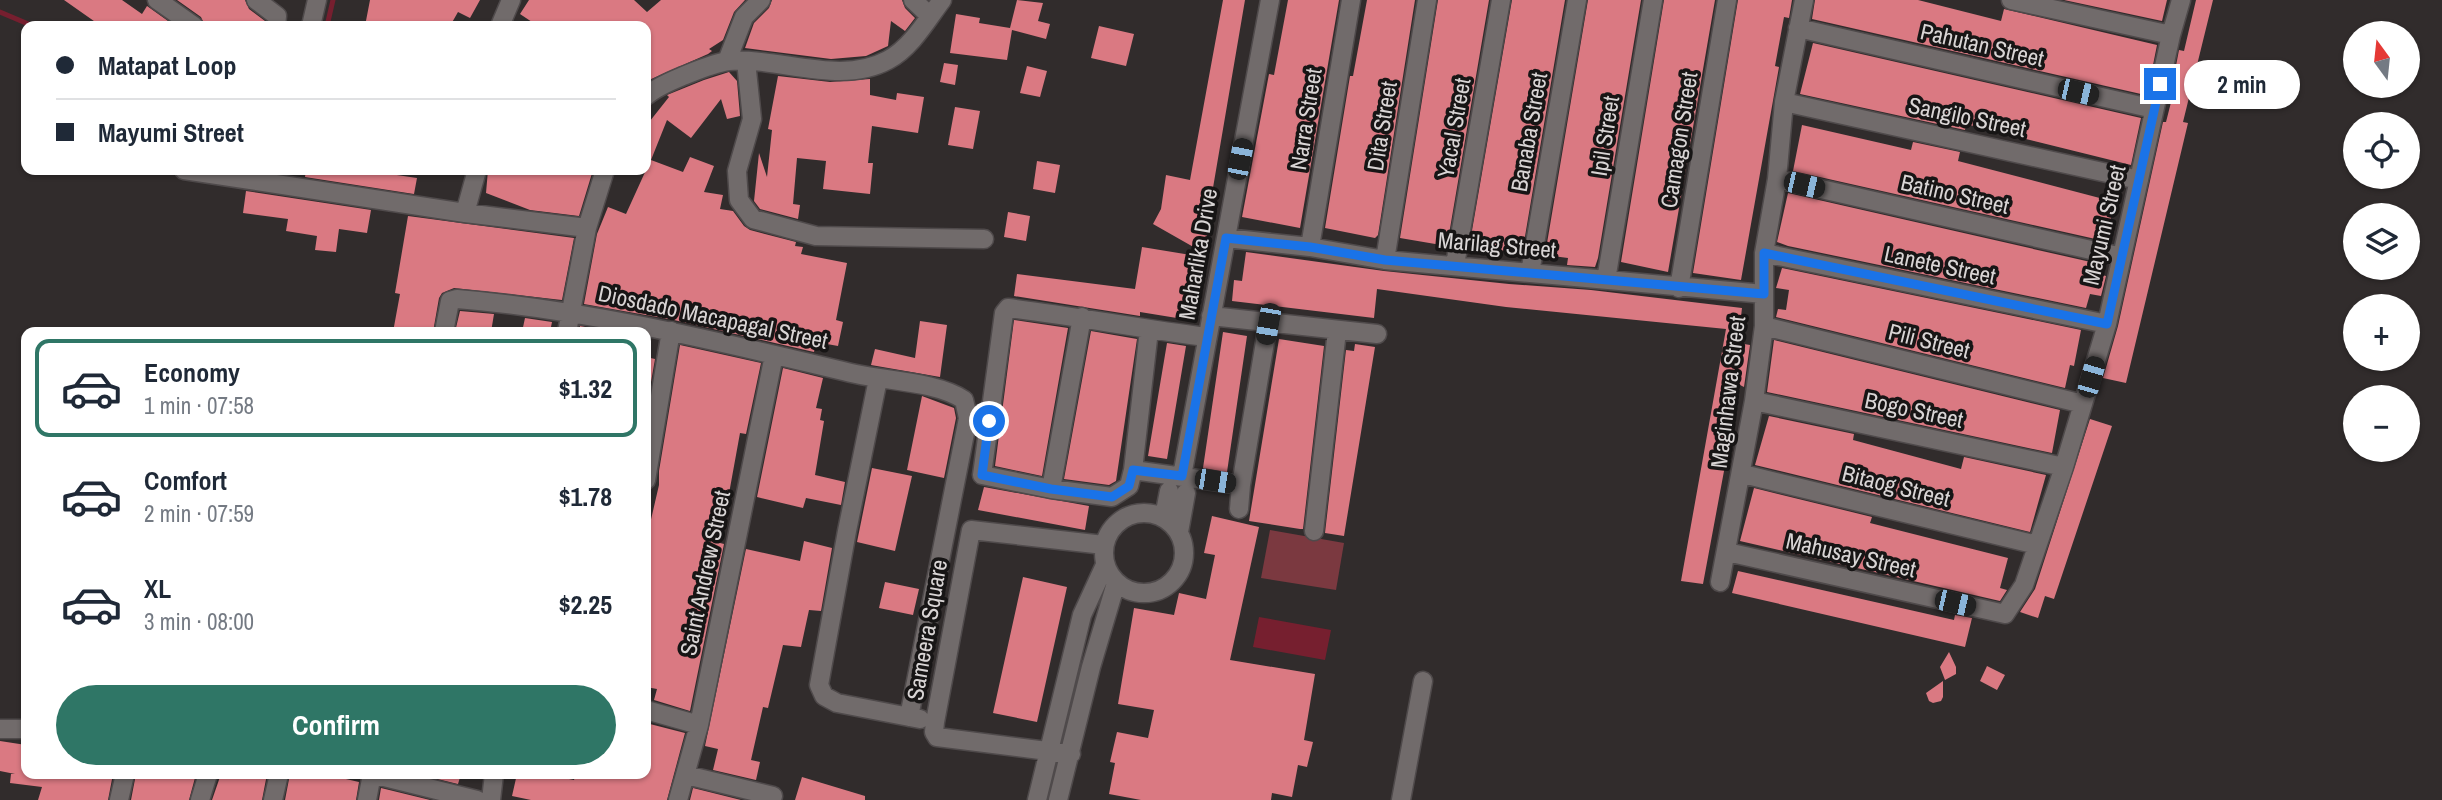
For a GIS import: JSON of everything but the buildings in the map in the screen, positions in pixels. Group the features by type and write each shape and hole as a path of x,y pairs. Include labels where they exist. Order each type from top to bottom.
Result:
{"street":[{"path":"157,0 187,21"},
{"path":"256,0 277,16 276,21"},
{"path":"312,21 317,0"},
{"path":"502,21 511,0"},
{"path":"727,61 744,18 761,0"},
{"path":"913,0 930,16"},
{"path":"651,93 675,79 727,61 851,69 889,60 903,48 942,0"},
{"name":"Maharlika Drive","path":"1180,483 1270,0"},
{"name":"Narra Street","path":"1310,247 1351,0"},
{"name":"Dita Street","path":"1385,260 1427,0"},
{"name":"Yacal Street","path":"1455,265 1501,0"},
{"name":"Banaba Street","path":"1530,273 1577,0"},
{"name":"Ipil Street","path":"1606,281 1653,0"},
{"name":"Camagon Street","path":"1679,288 1727,0"},
{"name":"Maginhawa Street","path":"1720,582 1755,401 1764,326 1764,253 1777,179 1784,102 1804,0"},
{"path":"2011,0 2171,35"},
{"name":"Mayumi Street","path":"2005,614 2024,585 2064,467 2107,324 2181,0"},
{"name":"Pahutan Street","path":"1798,28 2154,109"},
{"path":"746,61 752,119 737,171 738,200 752,219 816,236 984,239"},
{"name":"Sangilo Street","path":"1784,102 2140,180"},
{"path":"217,175 465,213 587,228"},
{"path":"465,213 476,175"},
{"path":"568,327 587,228 603,175"},
{"name":"Batino Street","path":"1777,179 2122,257"},
{"name":"Marilag Street","path":"1226,238 1310,247 1385,260 1764,294"},
{"name":"Lanete Street","path":"1764,253 2107,324"},
{"name":"Diosdado Macapagal Street","path":"445,327 450,301 457,299 570,312 650,327"},
{"path":"1149,330 1129,486 1112,497 1051,489 982,475 1004,313 1009,308 1207,337"},
{"path":"1211,316 1377,334"},
{"path":"1051,489 1082,317"},
{"path":"1239,509 1268,324"},
{"name":"Pili Street","path":"1764,326 2084,404"},
{"name":"Diosdado Macapagal Street","path":"651,327 878,379 938,389 964,400 968,410 909,717"},
{"path":"651,450 671,331"},
{"path":"1314,531 1337,331"},
{"name":"Saint Andrew Street","path":"678,800 699,725 774,355"},
{"path":"878,379 819,685 824,696 837,703 935,722"},
{"name":"Bogo Street","path":"1755,401 2064,467"},
{"path":"1133,470 1180,483 1241,485"},
{"name":"Bitaog Street","path":"1742,474 2037,545"},
{"path":"1164,517 1180,483"},
{"path":"1179,532 1180,483"},
{"path":"1037,800 1082,615 1105,565 1104,545 1108,533 1116,523 1127,516 1139,512 1152,513 1164,517 1179,532 1184,544 1181,569 1174,580 1164,588 1152,592 1139,593 1116,583 1105,565"},
{"name":"Sameera Square","path":"1071,754 937,737 933,732 971,530 1104,545"},
{"name":"Mahusay Street","path":"1727,552 2005,614"},
{"path":"1058,800 1091,667 1116,583"},
{"path":"1401,800 1423,681"},
{"path":"1062,699 1083,703"},
{"path":"651,711 699,725"},
{"path":"0,729 21,729"},
{"path":"686,775 774,796"},
{"path":"119,800 124,779"},
{"path":"200,800 206,779"},
{"path":"273,800 278,779"},
{"path":"367,800 371,779"},
{"path":"391,779 465,799"},
{"path":"491,800 493,779"}],"shaded area":[{"path":"1270,530 1344,543 1336,590 1261,578"},
{"path":"1259,617 1331,630 1325,660 1253,647"}],"waterway":[{"path":"328,21 333,0"},
{"path":"0,12 21,21"}],"route":[{"path":"989,421 982,475 1051,489 1112,497 1129,486 1133,470 1182,476 1226,238 1310,247 1385,260 1764,294 1764,253 2107,324 2160,84"}]}
